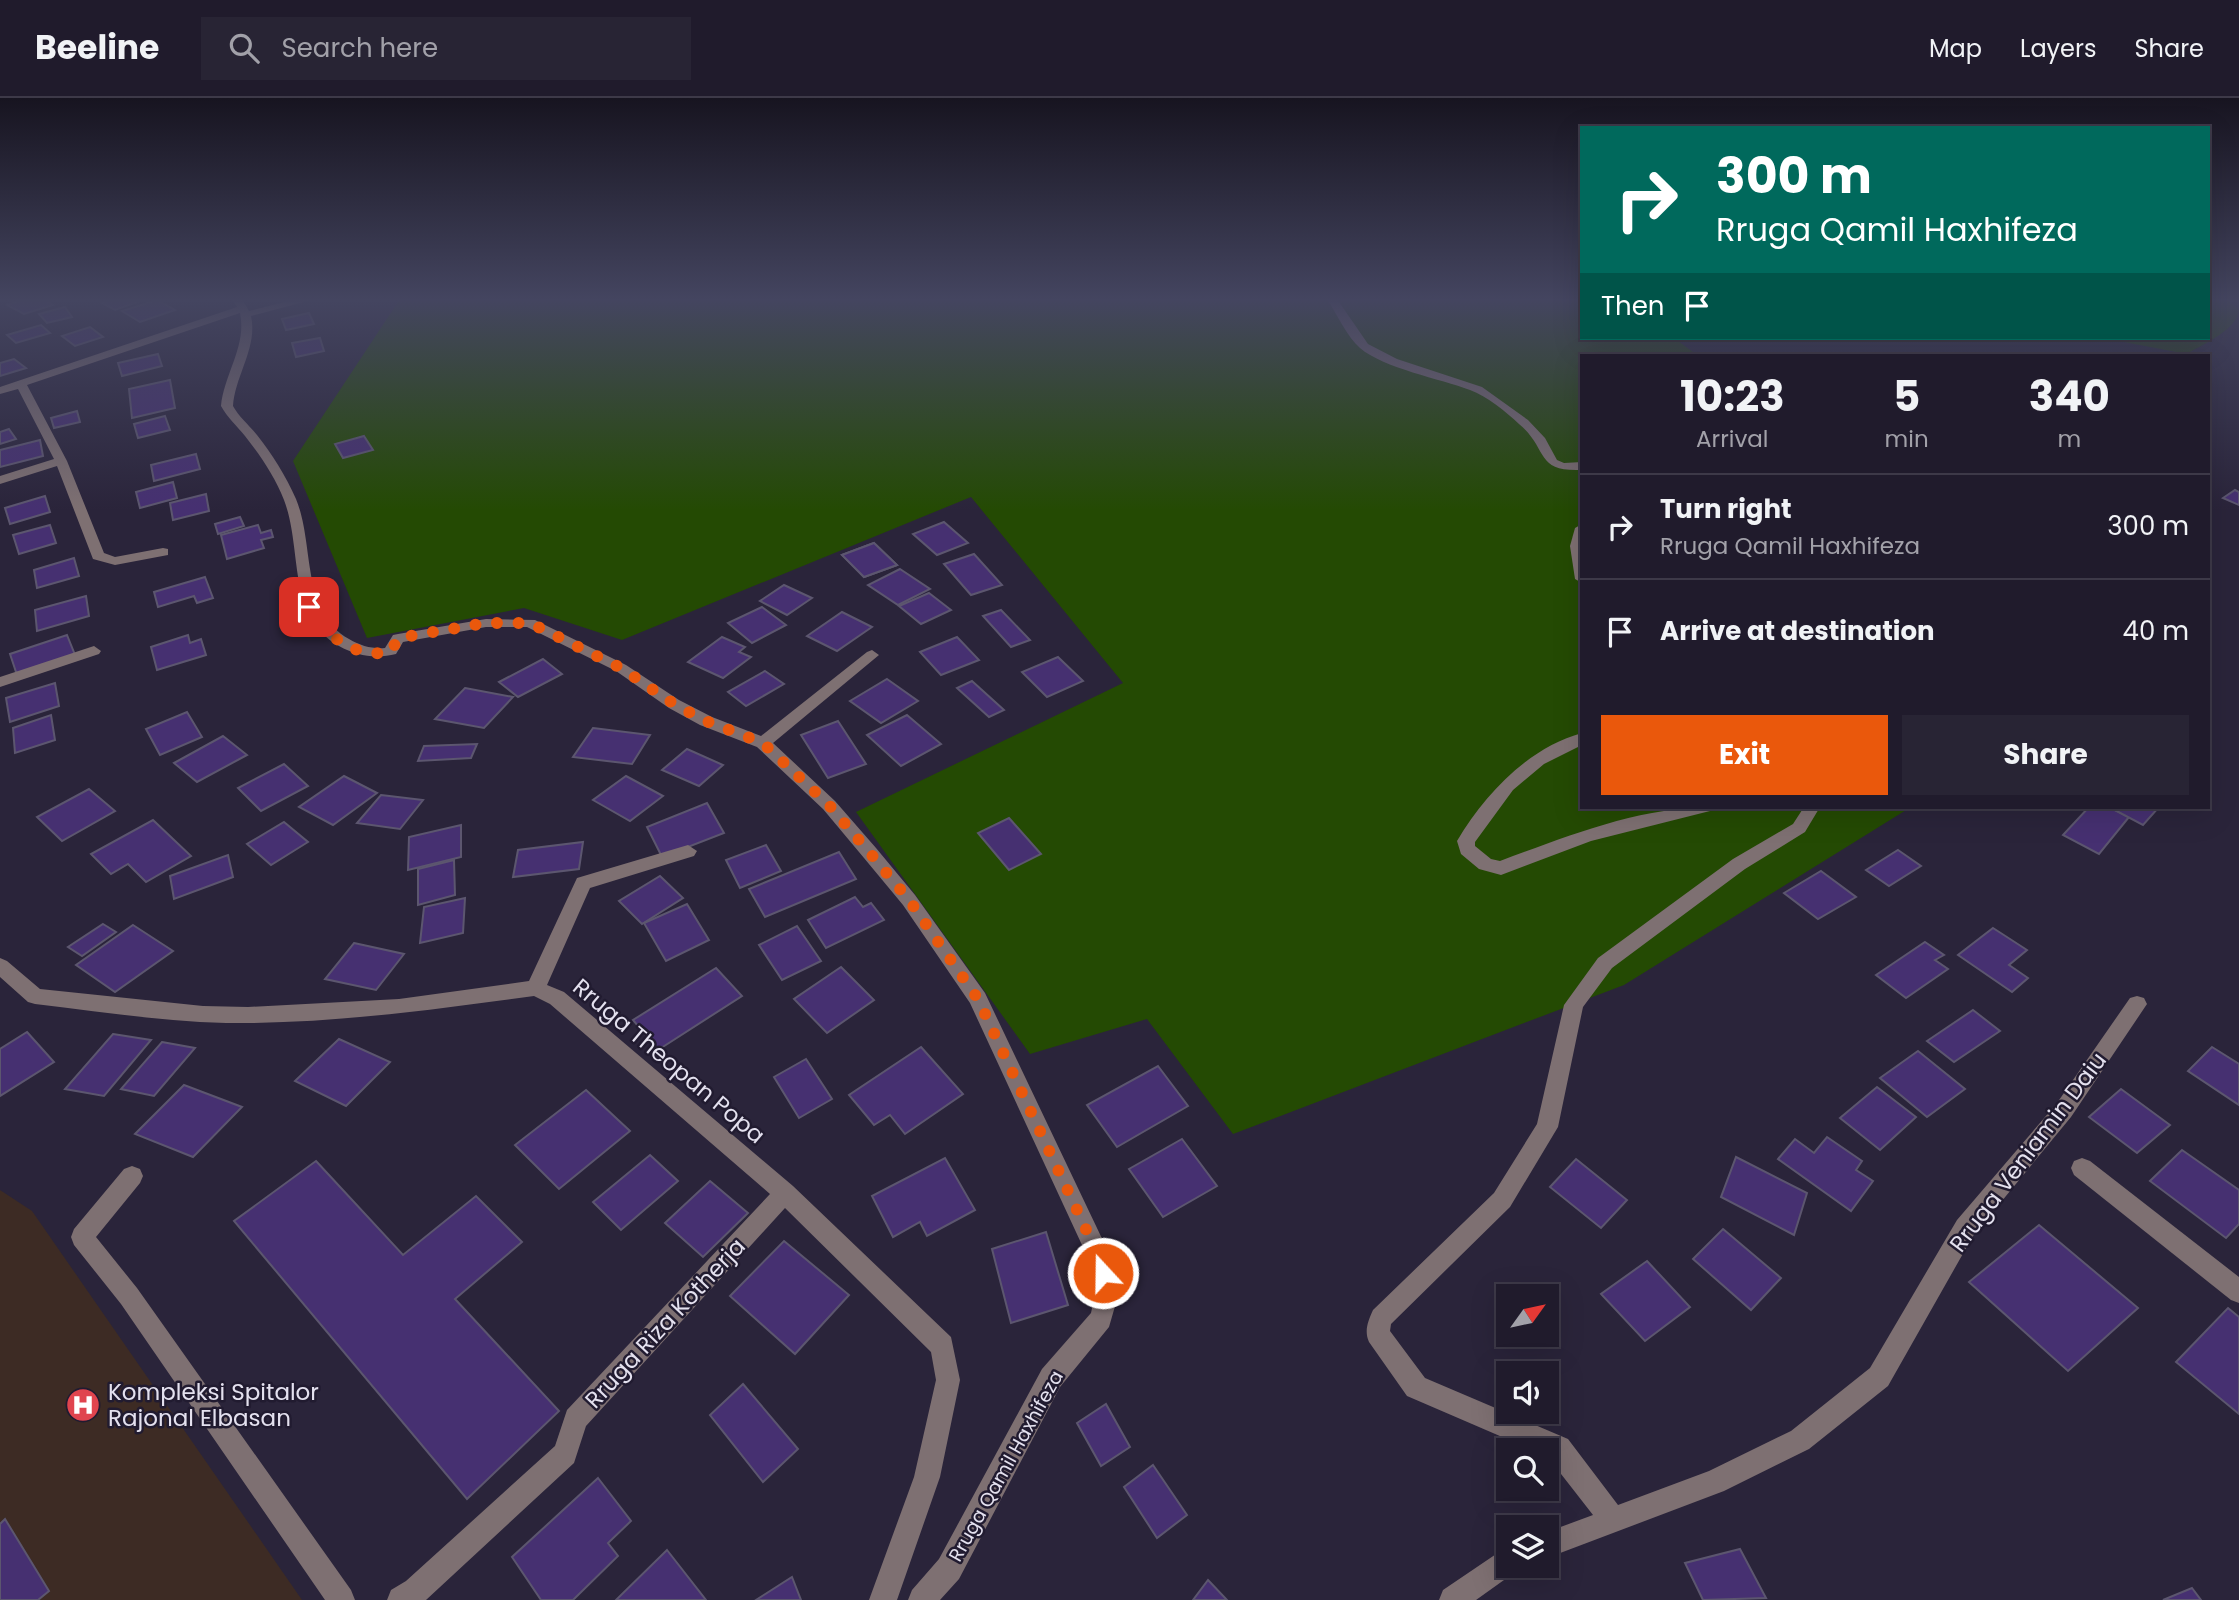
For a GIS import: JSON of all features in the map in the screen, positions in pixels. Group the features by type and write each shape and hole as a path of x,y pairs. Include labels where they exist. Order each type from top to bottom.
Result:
{"street":[{"path":"0,391 64,369"},
{"name":"Rruga Qamil Haxhifeza","path":"235,369 227,407 265,455 289,499 298,524 309,607 318,625 340,642 374,655 391,652 398,638 428,631 486,623 530,623 621,668 674,704 706,721 763,743 829,805 870,853 909,900 978,999 1099,1257 1108,1289 1101,1320 1051,1378 949,1569 922,1600"},
{"path":"1418,369 1478,389 1524,422 1541,441 1552,462 1562,467 1580,466"},
{"path":"21,384 61,461 99,556 115,561 163,552"},
{"path":"0,480 61,461"},
{"path":"1580,531 1577,555 1580,569"},
{"path":"0,682 94,651"},
{"path":"763,743 872,655"},
{"path":"1580,739 1538,760 1507,786 1466,841 1467,849 1485,864 1501,868 1587,836 1696,809"},
{"path":"1612,1519 1559,1448 1416,1387 1377,1334 1381,1318 1502,1200 1547,1127 1574,1005 1605,963 1739,864 1799,828 1811,809"},
{"path":"0,966 35,996 203,1014 248,1015 400,1007 536,988 583,883 688,851"},
{"name":"Rruga Theopan Popa","path":"536,988 558,998 785,1193 942,1346 947,1380 927,1477 883,1600"},
{"name":"Rruga Veniamin Daiu","path":"1559,1540 1715,1482 1800,1440 1880,1377 1965,1228 2064,1110 2137,1004"},
{"path":"2082,1168 2239,1292"},
{"path":"132,1176 82,1237 129,1297 341,1600"},
{"name":"Rruga Riza Kotherja","path":"401,1600 416,1591 565,1454 576,1419 785,1193"},
{"path":"1453,1600 1496,1569"}],"shaded area":[{"name":"Kompleksi Spitalor Rajonal Elbasan","path":"0,1190 32,1211 302,1600 0,1600"}],"green space":[{"path":"354,369 1580,369 1580,809 1908,809 1624,985 1233,1134 1147,1019 1030,1054 856,812 1123,683 971,497 622,640 524,608 367,638 293,461"}],"building":[{"path":"0,369 22,369 0,376"},
{"path":"120,369 150,369 122,376"},
{"path":"170,380 175,408 132,418 129,389"},
{"path":"77,411 80,422 54,428 51,418"},
{"path":"165,416 170,430 138,438 134,424"},
{"path":"9,429 16,439 0,444 0,432"},
{"path":"364,436 373,450 343,458 335,444"},
{"path":"40,440 43,456 0,467 0,450"},
{"path":"196,454 200,469 154,481 151,465"},
{"path":"173,482 177,498 140,508 136,492"},
{"path":"2235,490 2239,492 2239,505 2223,498"},
{"path":"206,494 209,511 173,520 170,503"},
{"path":"45,496 50,512 10,524 5,508"},
{"path":"240,517 244,526 218,534 215,524"},
{"path":"944,522 968,543 937,555 913,534"},
{"path":"50,525 56,543 19,554 13,535"},
{"path":"258,525 261,533 271,530 273,537 261,540 264,548 227,559 221,535"},
{"path":"874,543 897,565 864,577 842,555"},
{"path":"874,543 897,565 864,577 842,555"},
{"path":"974,554 1002,585 971,595 944,564"},
{"path":"74,558 79,576 37,588 34,570"},
{"path":"900,569 930,589 898,605 868,585"},
{"path":"205,577 213,598 197,603 194,596 158,607 154,592"},
{"path":"784,585 812,598 787,615 760,601"},
{"path":"929,593 951,610 921,624 899,606"},
{"path":"86,596 89,616 37,631 35,610"},
{"path":"762,607 786,625 752,643 728,623"},
{"path":"1001,610 1030,640 1011,647 983,616"},
{"path":"842,612 872,627 837,651 807,636"},
{"path":"67,635 75,655 17,675 10,654"},
{"path":"188,635 190,643 201,639 206,655 157,670 151,647"},
{"path":"722,637 745,647 739,652 751,657 723,678 688,662"},
{"path":"957,637 979,660 941,675 920,652"},
{"path":"1058,657 1083,681 1047,697 1022,672"},
{"path":"543,659 562,674 518,697 499,682"},
{"path":"765,671 784,684 746,706 728,692"},
{"path":"887,679 918,701 881,723 850,701"},
{"path":"972,681 1004,710 989,717 957,688"},
{"path":"55,683 59,706 10,722 6,698"},
{"path":"465,688 513,697 484,728 435,719"},
{"path":"187,712 202,737 160,755 146,729"},
{"path":"51,715 55,740 15,753 13,728"},
{"path":"907,715 941,744 901,766 867,735"},
{"path":"838,721 866,764 828,778 801,735"},
{"path":"593,728 650,735 632,764 573,757"},
{"path":"223,736 247,755 197,782 174,763"},
{"path":"477,744 471,758 418,761 424,746"},
{"path":"687,749 723,765 699,786 662,770"},
{"path":"284,764 308,786 261,811 238,788"},
{"path":"344,776 377,793 333,825 299,807"},
{"path":"626,776 663,796 630,821 593,800"},
{"path":"89,789 115,811 62,841 37,817"},
{"path":"381,795 423,800 400,829 357,823"},
{"path":"707,803 724,833 662,857 647,827"},
{"path":"2087,809 2113,809 2129,817 2099,854 2063,835"},
{"path":"2113,809 2157,809 2143,825"},
{"path":"1009,818 1041,854 1009,870 978,833"},
{"path":"153,820 191,856 146,882 128,864 111,874 91,854"},
{"path":"284,822 308,842 271,865 247,844"},
{"path":"461,825 461,857 408,870 409,837"},
{"path":"583,842 579,869 513,877 518,850"},
{"path":"766,845 781,871 740,888 726,860"},
{"path":"1898,850 1921,866 1889,886 1866,870"},
{"path":"839,852 856,879 765,917 749,889"},
{"path":"228,855 233,877 174,899 170,876"},
{"path":"454,860 455,895 418,905 418,869"},
{"path":"1821,871 1856,897 1818,919 1784,893"},
{"path":"660,876 683,898 642,924 619,901"},
{"path":"855,897 863,907 871,903 884,920 826,948 808,920"},
{"path":"465,898 463,933 420,943 424,907"},
{"path":"687,904 709,940 666,961 644,923"},
{"path":"103,924 116,932 82,956 68,947"},
{"path":"133,925 173,951 115,992 76,965"},
{"path":"797,926 821,961 782,980 759,945"},
{"path":"1993,928 2027,950 2009,965 2028,978 2012,992 1958,955"},
{"path":"1925,942 1944,955 1935,960 1948,969 1906,998 1876,975"},
{"path":"354,943 404,954 376,990 325,979"},
{"path":"841,967 874,1000 827,1033 794,999"},
{"path":"716,968 742,996 658,1050 633,1020"},
{"path":"1973,1010 2000,1031 1954,1062 1927,1041"},
{"path":"27,1032 54,1062 0,1096 0,1049"},
{"path":"113,1034 151,1040 104,1096 65,1089"},
{"path":"339,1039 390,1062 346,1106 295,1081"},
{"path":"162,1042 195,1048 154,1096 121,1089"},
{"path":"921,1047 963,1094 905,1134 890,1115 874,1125 849,1095"},
{"path":"2212,1047 2239,1064 2239,1105 2188,1071"},
{"path":"1918,1051 1965,1089 1927,1117 1880,1078"},
{"path":"806,1059 832,1099 799,1118 774,1077"},
{"path":"1158,1066 1188,1106 1117,1147 1087,1105"},
{"path":"184,1085 242,1107 193,1157 135,1134"},
{"path":"1877,1087 1916,1117 1880,1150 1840,1118"},
{"path":"2121,1089 2170,1125 2137,1153 2089,1117"},
{"path":"586,1090 630,1131 559,1189 515,1145"},
{"path":"1827,1137 1862,1161 1856,1170 1873,1181 1851,1211 1778,1159 1795,1139 1814,1153"},
{"path":"1182,1139 1217,1186 1163,1217 1129,1169"},
{"path":"2182,1150 2239,1190 2239,1224 2226,1238 2150,1181"},
{"path":"650,1155 678,1181 621,1230 593,1202"},
{"path":"1736,1157 1807,1193 1794,1235 1721,1197"},
{"path":"945,1158 975,1210 927,1236 920,1222 893,1237 872,1196"},
{"path":"1576,1159 1627,1200 1601,1228 1550,1187"},
{"path":"316,1161 403,1255 476,1196 522,1242 455,1299 559,1411 467,1499 234,1221"},
{"path":"710,1181 748,1213 703,1257 665,1223"},
{"path":"2039,1225 2138,1308 2068,1371 1969,1282"},
{"path":"1723,1229 1781,1278 1751,1310 1693,1259"},
{"path":"1046,1232 1068,1305 1011,1323 992,1249"},
{"path":"784,1241 849,1295 795,1354 730,1296"},
{"path":"1647,1261 1690,1307 1645,1341 1601,1294"},
{"path":"2228,1308 2239,1317 2239,1414 2176,1362"},
{"path":"743,1384 798,1449 763,1482 710,1415"},
{"path":"1106,1404 1130,1447 1101,1466 1077,1423"},
{"path":"1153,1465 1187,1515 1157,1538 1124,1487"},
{"path":"598,1478 631,1521 608,1543 618,1556 573,1600 541,1600 512,1557"},
{"path":"5,1519 49,1591 38,1600 0,1600 0,1524"},
{"path":"1740,1549 1766,1598 1703,1600 1685,1563"},
{"path":"667,1550 706,1600 616,1600"},
{"path":"792,1577 801,1600 756,1600"},
{"path":"1208,1580 1227,1600 1193,1600"},
{"path":"2192,1588 2201,1600 2163,1600"}],"place":[{"name":"Kompleksi Spitalor Rajonal Elbasan","path":"83,1405"}],"route":[{"path":"309,607 318,625 340,642 374,655 391,652 398,638 428,631 486,623 530,623 621,668 674,704 706,721 763,743 829,805 870,853 909,900 978,999 1099,1257 1103,1273"}]}
